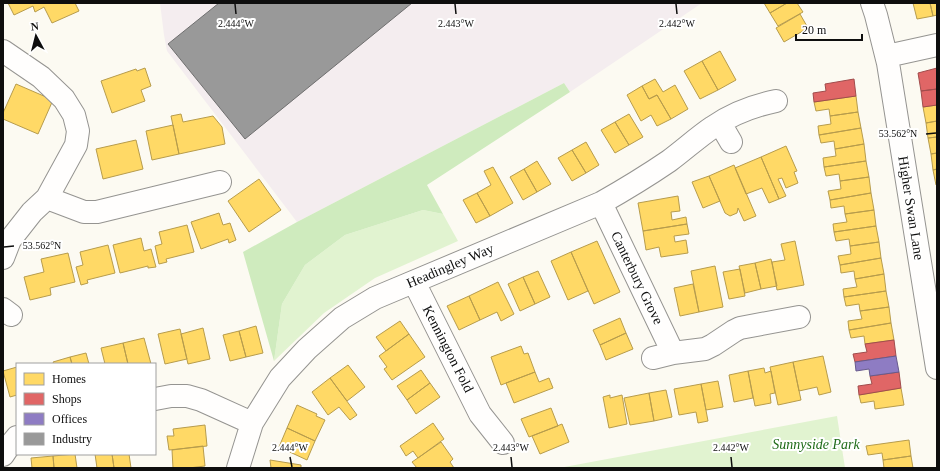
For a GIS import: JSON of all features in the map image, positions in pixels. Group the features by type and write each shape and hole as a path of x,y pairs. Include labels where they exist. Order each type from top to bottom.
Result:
{"street":[{"name":"Higher Swan Lane","path":"872,3 887,56 937,368"},
{"path":"887,56 937,45"},
{"path":"3,50 41,77 64,98 74,115 78,130 76,145 47,198 32,212 10,240 3,258"},
{"name":"Headingley Way","path":"238,468 252,423 280,378 307,348 342,318 375,298 601,202 634,184 714,126 736,113 756,105 776,101"},
{"path":"720,123 731,142"},
{"path":"47,198 84,212 97,212 179,183 220,182"},
{"name":"Canterbury Grove","path":"601,202 663,355 705,349 714,345 734,330 740,328 768,332 799,317"},
{"name":"Kennington Fold","path":"414,282 480,414 474,423 503,443"},
{"path":"156,399 171,396 187,396 201,400 252,423"},
{"path":"3,455 16,438"}],"shaded area":[{"path":"160,3 702,3 570,92 564,83 297,222 167,51"}],"green space":[{"path":"564,83 570,92 427,185 443,214 423,210 345,235 305,265 282,304 274,361 243,252 297,222"},
{"path":"423,210 443,214 458,241 375,278 324,313 274,361 282,304 305,265 345,235"},
{"name":"Sunnyside Park","path":"837,416 845,468 559,468"}],"building: Homes":[{"path":"8,3 75,3 79,11 52,23 44,7 35,12 33,6 14,15"},
{"path":"764,3 787,3 770,13"},
{"path":"787,3 797,3 803,12 778,26 770,13"},
{"path":"913,3 930,3 933,16 917,19"},
{"path":"930,3 937,3 937,15 933,16"},
{"path":"800,14 808,28 784,42 776,28"},
{"path":"720,51 736,80 718,90 702,61"},
{"path":"702,61 718,90 700,99 684,71"},
{"path":"145,68 151,86 141,90 145,101 112,113 101,81 136,69 137,71"},
{"path":"655,79 663,92 675,85 688,109 671,119 657,95 649,99 642,86"},
{"path":"16,84 53,100 38,134 3,119 3,113"},
{"path":"642,86 649,99 657,95 671,119 657,126 651,115 641,121 627,95"},
{"path":"856,96 858,112 830,116 829,109 816,111 814,102"},
{"path":"937,105 937,121 926,123 923,107"},
{"path":"858,112 861,128 819,135 818,126 831,124 830,116"},
{"path":"181,114 183,122 213,116 222,127 225,144 179,154 171,116"},
{"path":"629,114 643,137 629,145 615,122"},
{"path":"937,121 937,137 928,138 926,123"},
{"path":"615,122 629,145 615,153 601,130"},
{"path":"173,125 179,154 152,160 146,131"},
{"path":"861,128 864,144 835,149 834,141 821,143 819,135"},
{"path":"937,137 937,153 931,154 928,138"},
{"path":"136,140 143,169 103,179 96,149"},
{"path":"586,142 599,165 586,173 572,150"},
{"path":"864,144 866,161 824,167 823,158 836,156 835,149"},
{"path":"786,146 797,171 794,172 798,183 786,188 782,178 778,179 786,196 779,199 761,157"},
{"path":"572,150 586,173 572,181 558,158"},
{"path":"937,153 937,169 933,170 931,154"},
{"path":"761,157 779,199 769,203 762,188 746,194 735,168"},
{"path":"537,161 551,184 537,192 524,169"},
{"path":"866,161 869,177 840,181 839,174 826,176 824,167"},
{"path":"734,165 756,216 744,221 738,208 737,213 730,216 725,213 709,176"},
{"path":"493,167 513,203 490,216 477,193 491,185 484,171"},
{"path":"524,169 537,192 523,200 510,177"},
{"path":"937,169 937,185 936,185 933,170"},
{"path":"709,176 720,201 703,208 692,182"},
{"path":"869,177 871,193 830,200 828,191 841,189 840,181"},
{"path":"259,179 281,210 249,232 228,201"},
{"path":"477,193 490,216 476,223 463,200"},
{"path":"871,193 874,210 845,214 844,206 831,208 830,200"},
{"path":"678,196 680,211 671,212 672,220 686,217 687,224 643,231 638,203"},
{"path":"874,210 876,226 834,232 833,224 847,222 845,214"},
{"path":"219,213 223,225 230,223 236,240 229,243 228,239 201,249 191,222"},
{"path":"687,224 689,234 674,236 675,242 686,240 688,253 661,257 659,247 646,250 643,231"},
{"path":"187,225 194,252 166,259 167,262 159,264 155,246 162,244 159,232"},
{"path":"876,226 879,242 850,246 849,239 836,241 834,232"},
{"path":"141,238 144,251 151,249 156,267 148,268 148,266 120,273 113,245"},
{"path":"597,241 620,292 594,304 571,252"},
{"path":"795,241 804,285 777,290 772,262 785,260 781,244"},
{"path":"879,242 881,258 840,265 838,256 851,254 850,246"},
{"path":"108,245 115,273 87,280 88,283 81,285 76,267 83,265 80,252"},
{"path":"571,252 588,291 568,300 551,261"},
{"path":"68,253 75,282 50,288 51,295 30,300 24,277 44,272 41,259"},
{"path":"881,258 884,274 855,279 854,271 841,273 840,265"},
{"path":"771,259 777,286 761,289 755,263"},
{"path":"755,263 761,289 745,293 739,266"},
{"path":"715,266 723,307 699,312 691,271"},
{"path":"740,269 745,296 729,299 723,272"},
{"path":"538,271 550,297 535,304 523,277"},
{"path":"884,274 886,291 844,297 843,289 857,287 855,279"},
{"path":"523,277 535,304 520,311 508,284"},
{"path":"498,282 514,314 501,321 497,312 480,320 469,296"},
{"path":"693,284 699,312 680,316 674,288"},
{"path":"886,291 889,307 860,311 859,304 846,306 844,297"},
{"path":"469,296 480,320 459,330 447,306"},
{"path":"889,307 891,323 849,330 848,321 862,319 860,311"},
{"path":"620,318 626,333 600,345 593,330"},
{"path":"400,321 409,334 386,351 376,337"},
{"path":"891,323 894,340 865,344 864,336 851,338 849,330"},
{"path":"256,326 263,353 246,357 239,331"},
{"path":"203,328 210,359 188,364 181,334"},
{"path":"180,329 187,359 165,364 158,334"},
{"path":"239,331 246,357 230,361 223,335"},
{"path":"626,333 633,349 606,360 600,345"},
{"path":"409,334 425,357 392,380 384,369 387,367 379,356"},
{"path":"144,338 151,363 128,363 123,343"},
{"path":"123,343 128,363 105,363 101,348"},
{"path":"521,346 524,354 528,353 535,372 501,385 491,357"},
{"path":"86,353 89,363 72,363 70,357"},
{"path":"823,356 831,392 819,395 817,387 799,391 793,362"},
{"path":"70,357 72,363 54,363"},
{"path":"793,362 801,400 778,405 770,367"},
{"path":"348,365 365,387 347,401 330,378"},
{"path":"16,367 16,395 10,397 3,371"},
{"path":"764,368 765,373 771,371 775,393 770,394 771,403 755,406 748,371"},
{"path":"421,370 430,383 407,400 397,386"},
{"path":"748,371 753,398 734,402 729,375"},
{"path":"535,372 539,382 549,378 553,388 514,403 506,383"},
{"path":"330,378 357,415 350,420 339,407 328,415 312,392"},
{"path":"718,381 723,407 706,410 701,384"},
{"path":"430,383 440,397 416,414 407,400"},
{"path":"701,384 708,421 698,423 696,412 679,415 674,389"},
{"path":"901,388 904,405 875,409 874,401 861,403 859,395"},
{"path":"666,390 672,417 654,421 649,393"},
{"path":"649,393 654,421 630,425 624,398"},
{"path":"610,395 610,398 622,395 627,424 609,428 603,397"},
{"path":"297,405 317,414 316,416 325,420 315,441 287,428"},
{"path":"551,408 558,426 529,437 521,419"},
{"path":"433,423 444,439 418,458 413,451 406,456 400,446"},
{"path":"562,424 569,442 540,454 532,436"},
{"path":"205,425 207,446 169,450 167,436 174,436 173,429"},
{"path":"287,428 315,441 307,460 279,447"},
{"path":"909,440 911,456 883,460 882,453 868,455 866,446"},
{"path":"441,442 453,459 450,462 454,468 417,468 412,462"},
{"path":"203,446 205,466 173,468 172,450"},
{"path":"75,455 77,468 54,468 53,456"},
{"path":"95,455 112,455 114,468 97,468"},
{"path":"112,455 129,455 131,468 114,468"},
{"path":"53,456 54,468 32,468 31,458"},
{"path":"911,456 913,468 884,468 883,460"},
{"path":"270,460 301,465 301,468 271,468"}],"building: Shops":[{"path":"937,68 937,89 921,91 918,73"},
{"path":"854,79 856,96 814,102 813,93 826,91 825,84"},
{"path":"937,89 937,105 923,107 921,91"},
{"path":"894,340 896,356 855,362 853,354 867,352 865,344"},
{"path":"899,372 901,388 859,395 858,386 872,384 870,376"}],"building: Offices":[{"path":"896,356 899,372 870,376 869,369 856,371 855,362"}],"building: Industry":[{"path":"219,3 412,3 245,139 168,44"}]}
